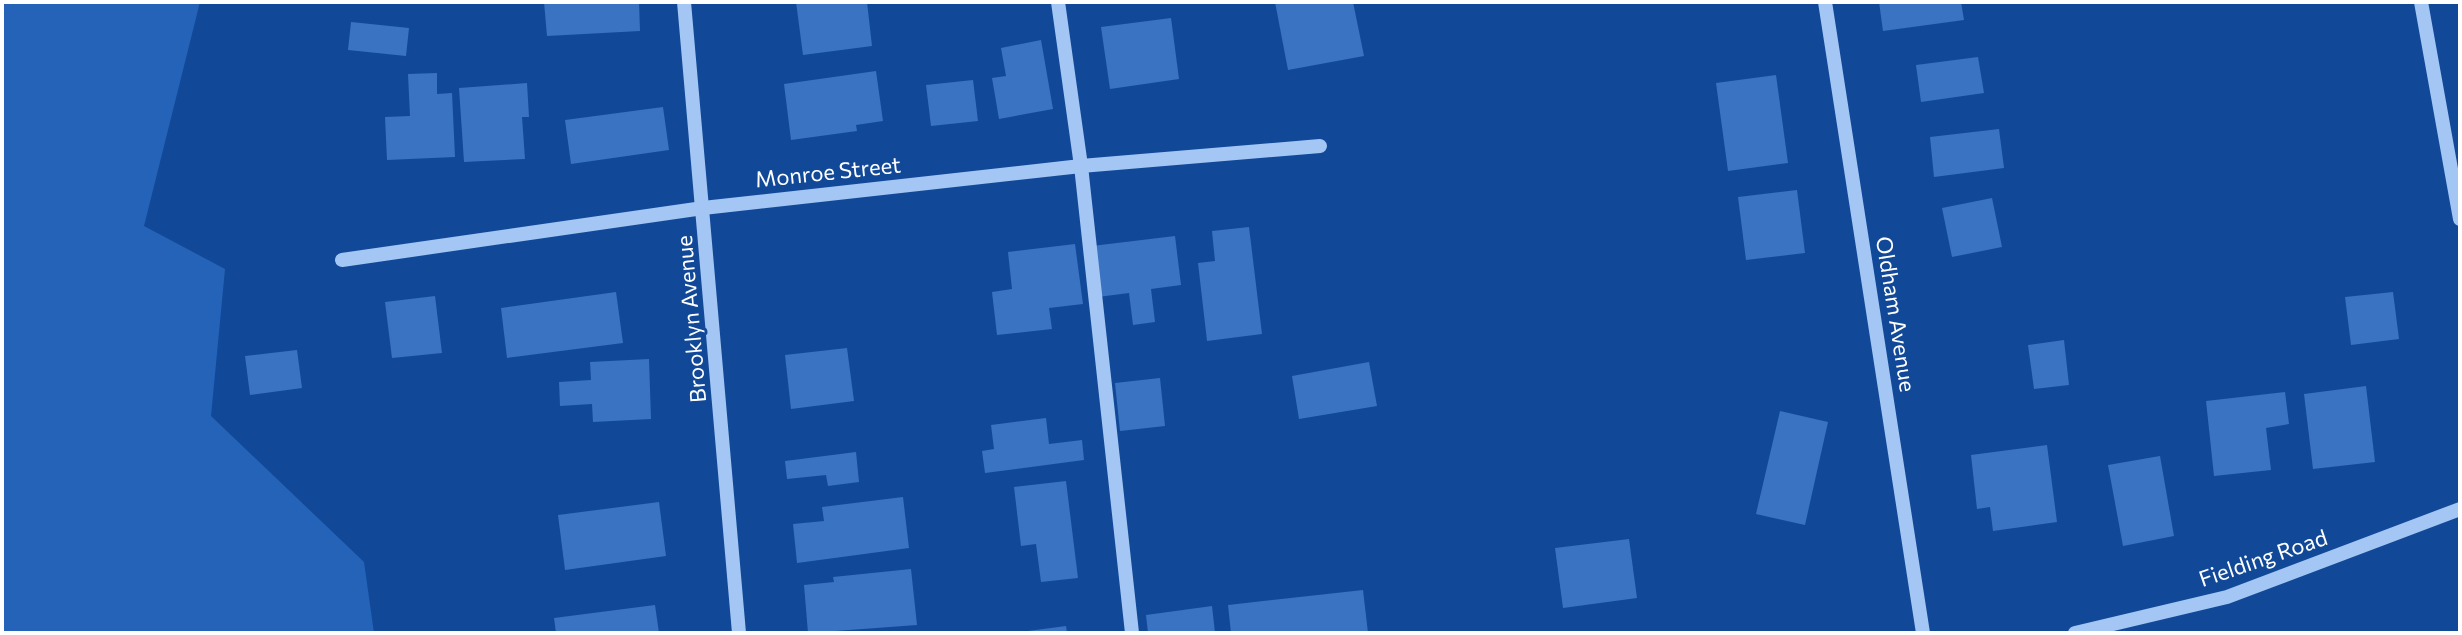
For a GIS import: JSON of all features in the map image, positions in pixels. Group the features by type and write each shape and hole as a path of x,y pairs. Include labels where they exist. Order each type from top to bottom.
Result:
{"street":[{"name":"Brooklyn Avenue","path":"684,2 739,633"},
{"path":"1058,2 1081,166 1132,633"},
{"name":"Oldham Avenue","path":"1825,2 1923,633"},
{"path":"2421,2 2460,219"},
{"name":"Monroe Street","path":"342,260 703,208 1081,166 1320,146"},
{"name":"Fielding Road","path":"2075,633 2227,597 2460,509"}],"shaded area":[{"path":"2,2 200,2 144,226 225,269 211,416 364,562 374,633 2,633"}],"building":[{"path":"544,2 639,2 640,31 547,36"},
{"path":"796,2 867,2 872,46 803,55"},
{"path":"1275,2 1353,2 1364,56 1288,70"},
{"path":"1879,2 1961,2 1964,20 1883,31"},
{"path":"1171,18 1179,79 1110,89 1101,27"},
{"path":"351,22 409,28 406,56 348,50"},
{"path":"1041,40 1053,109 999,119 992,78 1006,76 1001,48"},
{"path":"1978,57 1984,93 1921,102 1916,65"},
{"path":"876,71 883,121 856,125 857,131 791,140 784,84"},
{"path":"437,73 437,94 452,93 455,157 387,160 385,117 410,116 408,74"},
{"path":"1776,75 1788,163 1728,171 1716,83"},
{"path":"973,80 978,121 931,126 926,85"},
{"path":"527,83 529,117 522,117 525,159 464,162 459,88"},
{"path":"663,107 669,150 571,164 565,120"},
{"path":"1999,129 2004,168 1934,177 1930,137"},
{"path":"1797,190 1805,253 1746,260 1738,197"},
{"path":"1992,198 2002,247 1952,257 1942,208"},
{"path":"1249,227 1262,334 1207,341 1198,263 1215,261 1212,231"},
{"path":"1175,236 1181,285 1151,289 1155,322 1133,325 1129,293 1098,297 1092,246"},
{"path":"1075,244 1083,304 1049,308 1052,329 997,335 992,292 1012,289 1008,252"},
{"path":"616,292 623,343 507,358 501,308"},
{"path":"2393,292 2399,339 2351,345 2345,297"},
{"path":"435,296 442,353 392,358 385,302"},
{"path":"2064,340 2069,385 2034,389 2028,345"},
{"path":"847,348 854,401 791,409 785,355"},
{"path":"297,350 302,388 250,395 245,356"},
{"path":"649,359 651,419 593,422 592,404 560,406 559,382 591,380 590,362"},
{"path":"1369,362 1377,406 1299,419 1292,376"},
{"path":"1160,378 1165,426 1120,431 1115,383"},
{"path":"2366,386 2375,462 2313,469 2304,394"},
{"path":"2285,392 2289,424 2266,428 2271,470 2214,476 2206,401"},
{"path":"1780,411 1828,422 1805,525 1756,514"},
{"path":"1046,418 1049,444 1082,440 1084,460 985,473 982,451 994,449 991,425"},
{"path":"2047,445 2057,522 1993,531 1990,507 1977,509 1971,455"},
{"path":"856,452 859,482 828,486 826,475 787,479 785,461"},
{"path":"2160,456 2174,536 2123,546 2108,465"},
{"path":"1066,481 1078,578 1041,582 1036,544 1021,546 1014,487"},
{"path":"903,497 909,548 797,563 793,524 824,521 822,507"},
{"path":"659,502 666,556 565,570 558,515"},
{"path":"1629,539 1637,598 1563,608 1555,548"},
{"path":"911,569 917,625 808,633 804,585 834,582 833,577"},
{"path":"1363,590 1368,633 1231,633 1228,605"},
{"path":"655,605 659,633 556,633 554,618"},
{"path":"1212,606 1215,633 1148,633 1146,615"},
{"path":"1066,626 1067,633 1028,633 1028,631"}]}
